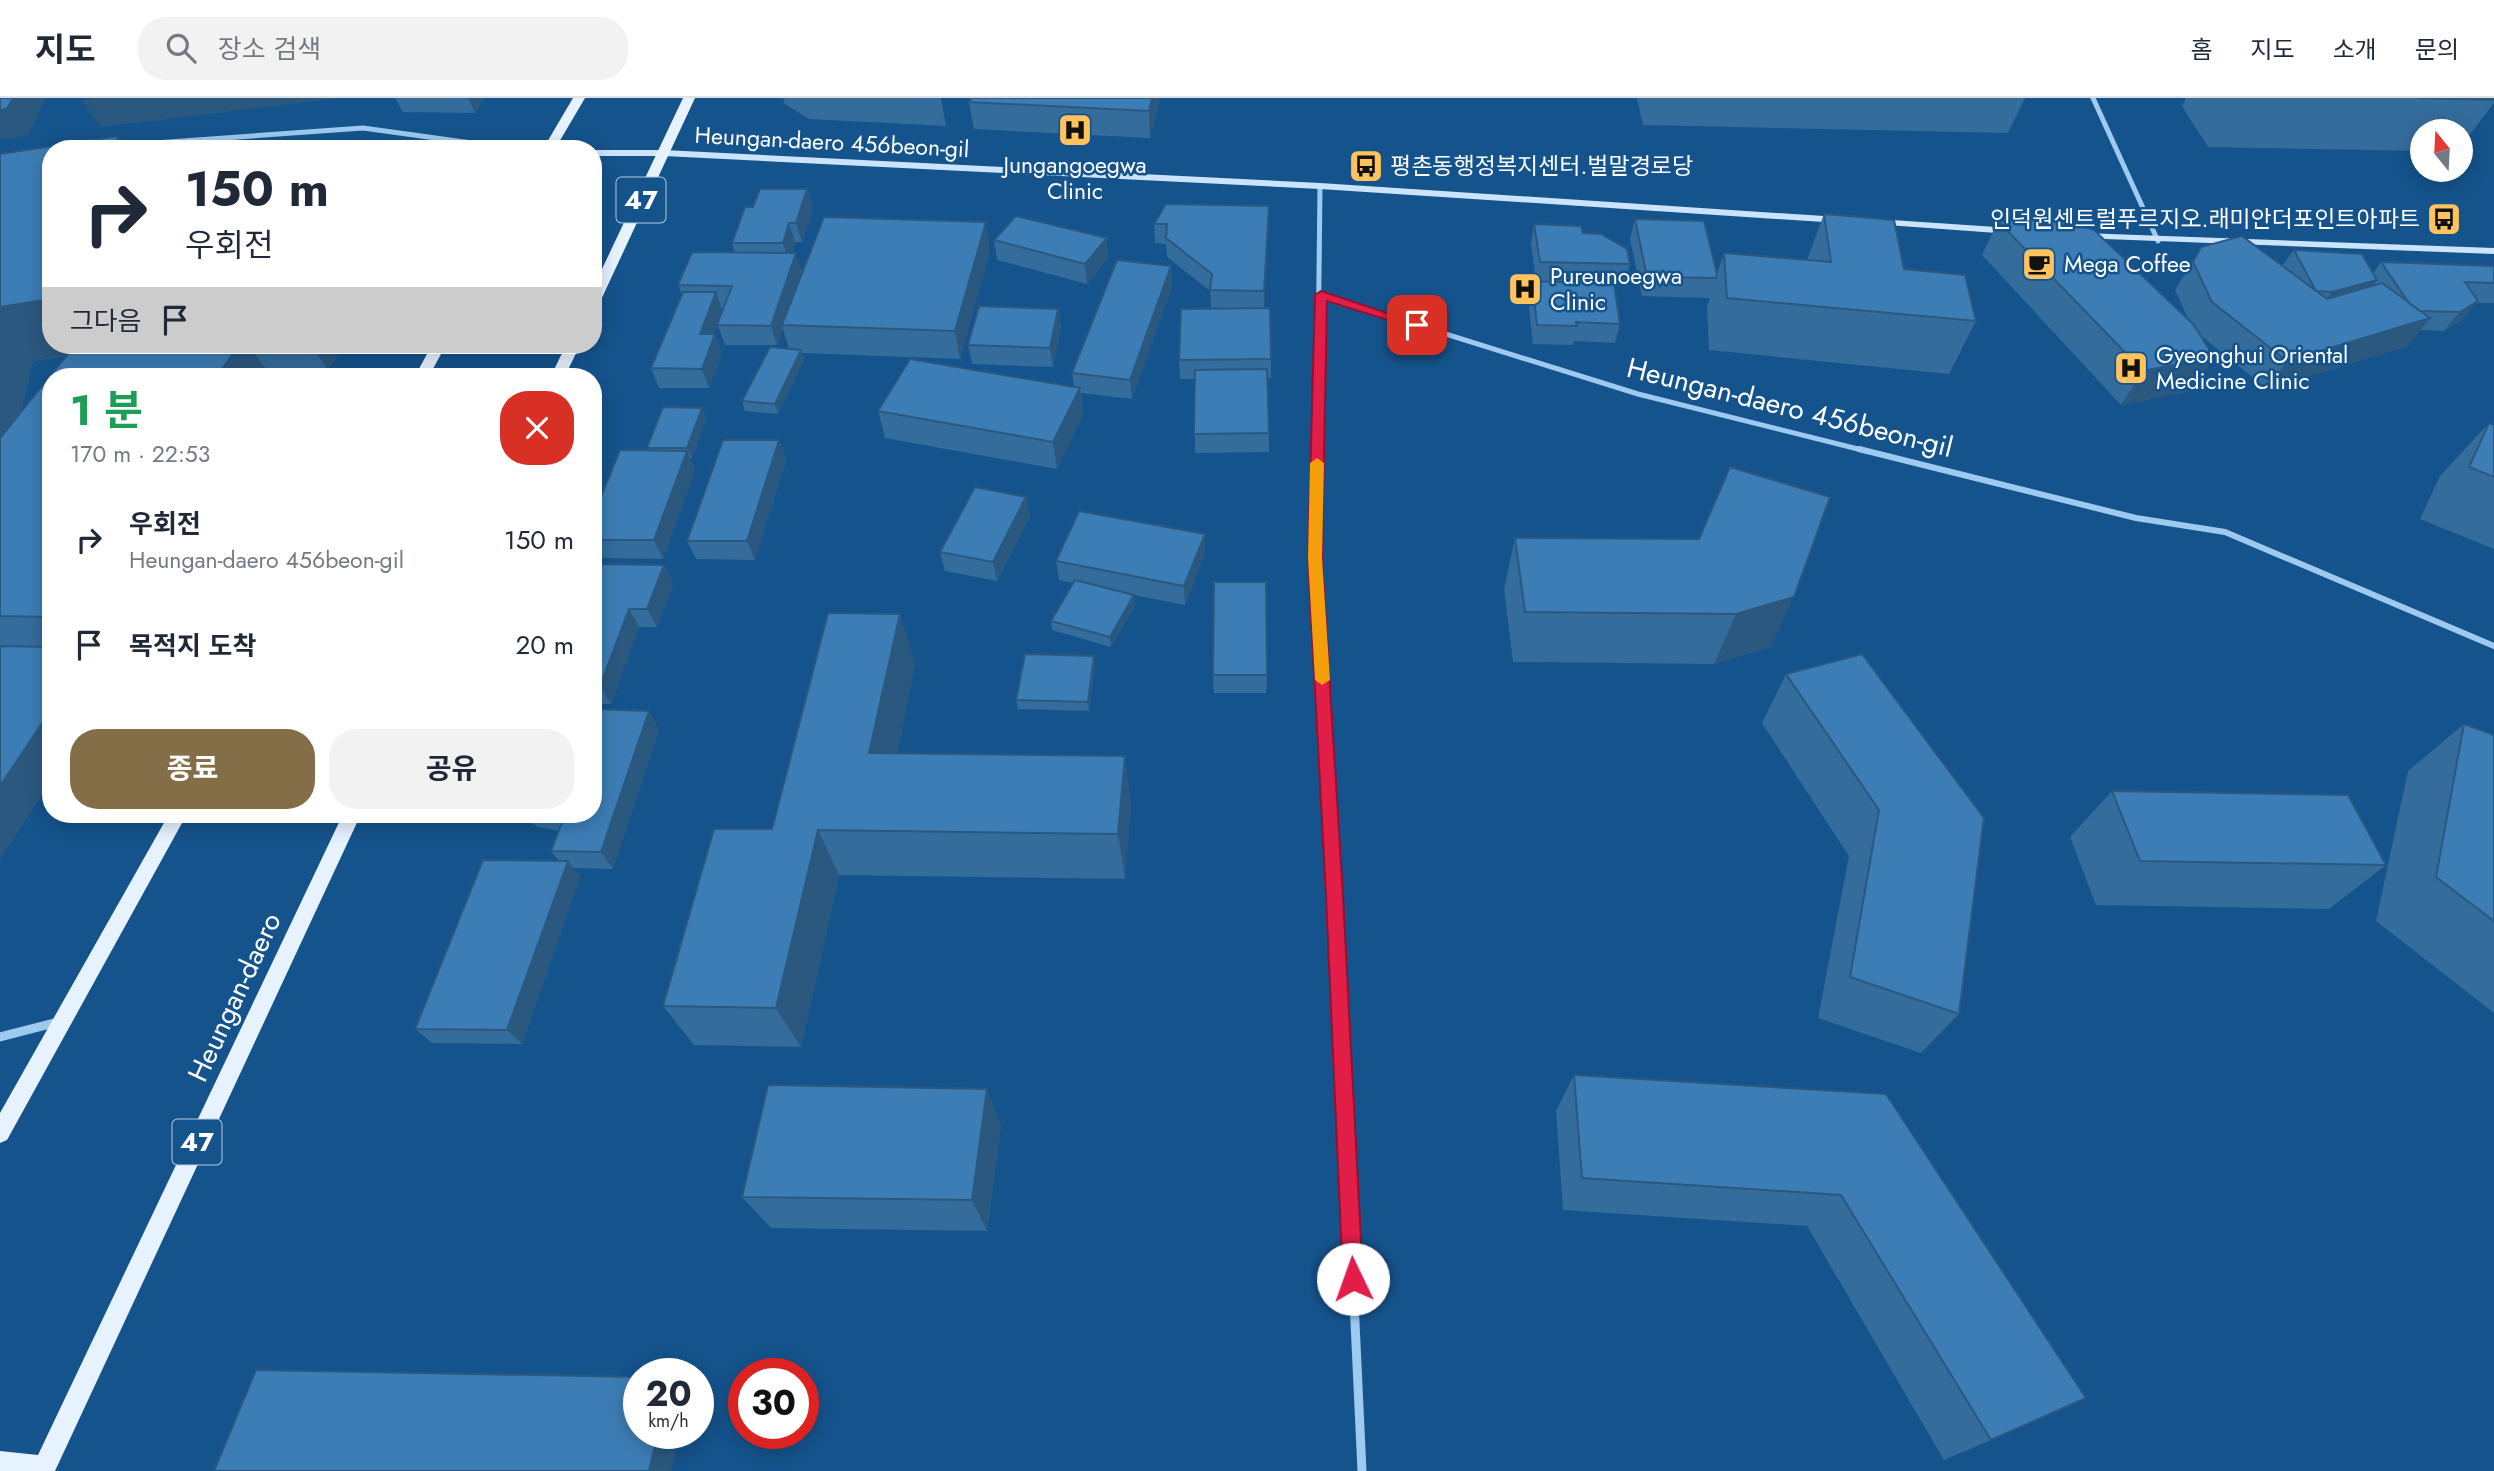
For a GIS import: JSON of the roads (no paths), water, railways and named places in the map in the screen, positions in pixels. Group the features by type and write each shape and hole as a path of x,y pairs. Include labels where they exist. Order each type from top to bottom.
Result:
{"main road":[{"path":"554,140 579,98"},
{"name":"47","path":"602,283 690,98"},
{"path":"0,1133 173,823"},
{"name":"Heungan-daero","path":"44,1469 348,823"},
{"path":"0,1463 44,1469"}],"street":[{"path":"2093,98 2158,241"},
{"path":"197,140 363,128 450,140"},
{"name":"Heungan-daero 456beon-gil","path":"602,153 664,153 1320,186 1851,221"},
{"path":"1320,186 1321,295 1315,558 1335,896 1362,1471"},
{"path":"1865,222 2018,232"},
{"path":"2074,235 2158,241 2494,251"},
{"name":"Heungan-daero 456beon-gil","path":"1321,295 1639,394 2136,518 2225,532 2494,646"},
{"path":"0,1037 62,1021"}],"place":[{"name":"Jungangoegwa Clinic","path":"1075,130"},
{"name":"평촌동행정복지센터.벌말경로당","path":"1366,166"},
{"name":"인덕원센트럴푸르지오.래미안더포인트아파트","path":"2444,219"},
{"name":"Mega Coffee","path":"2039,264"},
{"name":"Pureunoegwa Clinic","path":"1525,289"},
{"name":"Gyeonghui Oriental Medicine Clinic","path":"2131,368"}]}
